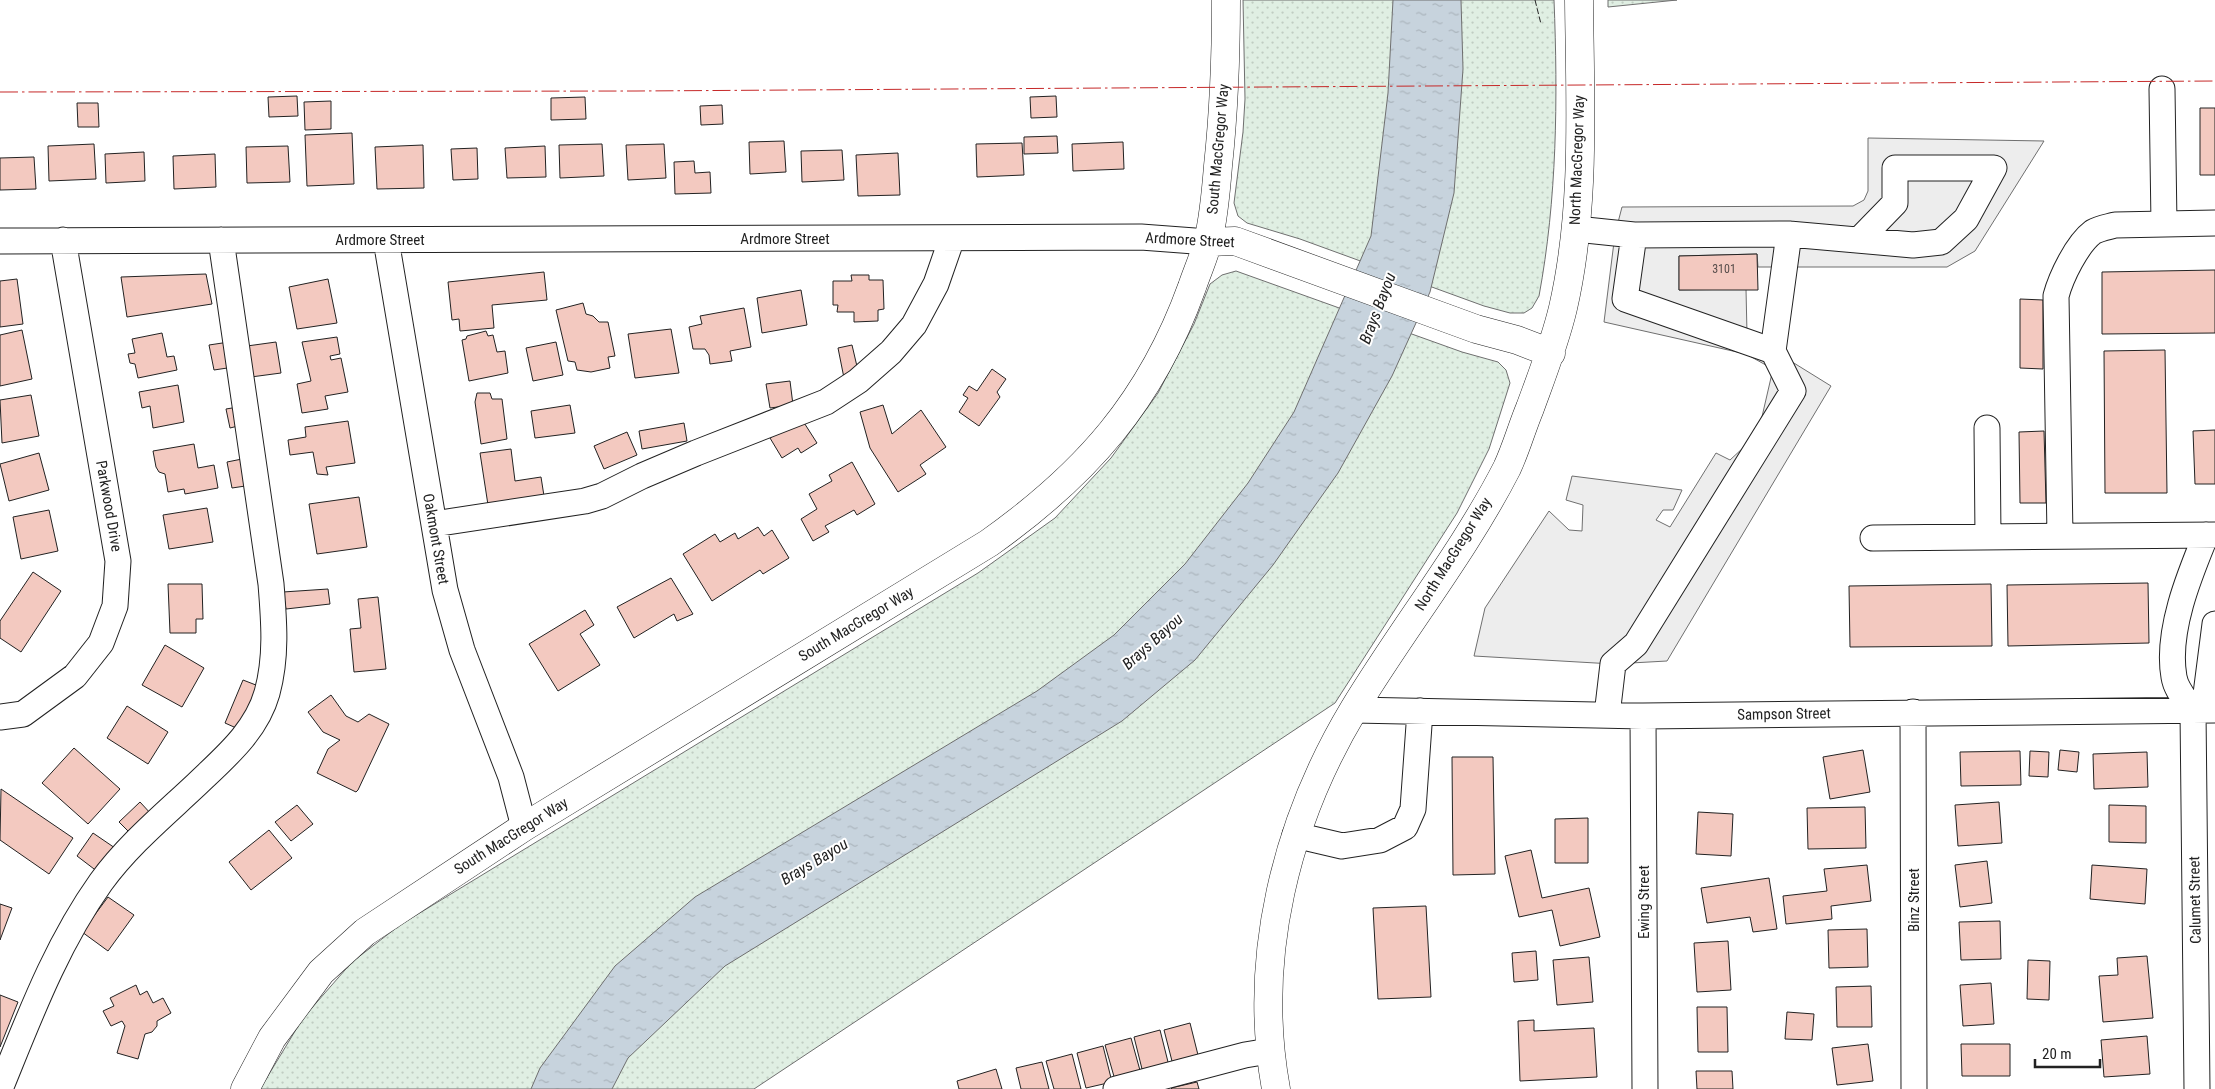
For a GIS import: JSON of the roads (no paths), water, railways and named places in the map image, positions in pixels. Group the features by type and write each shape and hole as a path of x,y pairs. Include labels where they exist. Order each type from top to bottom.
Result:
{"main road":[{"name":"South MacGregor Way","path":"245,1089 272,1038 321,972 365,932 524,827 989,544 1029,515 1070,479 1097,450 1141,393 1178,326 1208,242 1214,207 1225,96 1226,0"},
{"name":"North MacGregor Way","path":"1276,1089 1269,1050 1268,1000 1278,899 1287,859 1295,835 1316,778 1354,710 1467,536 1508,466 1550,353 1563,307 1576,229 1580,131 1579,0"},
{"name":"Ardmore Street","path":"1208,242 1235,241 1476,329 1516,340 1550,353"}],"street":[{"path":"2162,89 2164,224"},
{"path":"1576,229 1634,236 1789,234 1913,245 1941,242 1966,219 1994,168 1895,168 1895,203 1859,240"},
{"path":"2060,536 2056,296 2059,286 2084,241 2094,232 2115,225 2215,223"},
{"path":"1607,715 1613,664 1636,644 1793,391 1773,351 1789,234"},
{"path":"1634,236 1625,299 1773,351"},
{"name":"Ardmore Street","path":"0,241 1141,237 1208,242"},
{"path":"434,524 585,501 602,496 642,476 696,453 826,402 858,381 890,352 914,324 936,284 952,238"},
{"name":"Parkwood Drive","path":"0,717 23,714 75,676 102,644 115,606 118,561 63,240"},
{"path":"0,1089 45,979 78,919 101,883 127,850 246,736 267,695 274,658 275,632 271,584 222,240"},
{"name":"Oakmont Street","path":"386,240 445,590 462,650 511,777 524,827"},
{"path":"1987,428 1988,537"},
{"path":"1873,538 2211,535 2190,574 2182,601 2173,656 2174,678 2179,692 2204,710 2215,624"},
{"name":"Sampson Street","path":"1354,710 1643,716 2204,710"},
{"name":"Calumet Street","path":"2197,1089 2204,710"},
{"path":"1295,835 1342,846 1380,840 1405,827 1413,809 1420,711"},
{"name":"Binz Street","path":"1913,712 1914,1089"},
{"name":"Ewing Street","path":"1643,716 1645,1089"},
{"path":"1116,1089 1269,1050"}],"water":[{"name":"Brays Bayou","path":"1393,0 1461,0 1463,69 1454,193 1430,292 1392,376 1338,473 1273,565 1195,660 1122,721 725,966 628,1058 612,1089 531,1089 540,1068 615,966 695,897 1037,691 1114,635 1185,564 1248,483 1294,412 1371,236 1388,93"}]}
